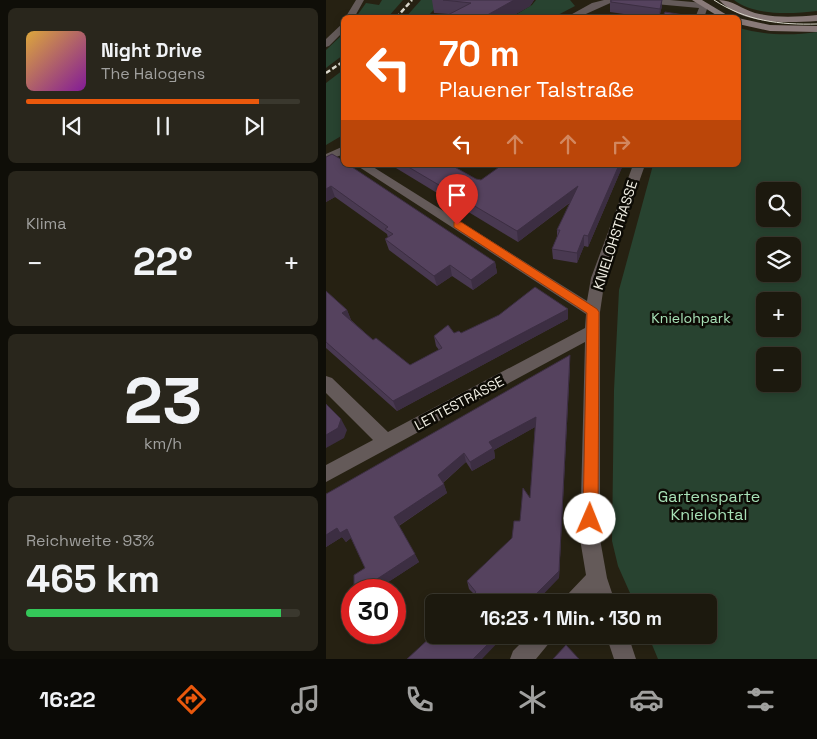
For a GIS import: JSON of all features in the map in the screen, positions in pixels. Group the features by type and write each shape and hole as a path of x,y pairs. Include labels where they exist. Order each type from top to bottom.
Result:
{"street":[{"path":"351,15 360,0"},
{"path":"575,15 595,5 613,0"},
{"path":"644,0 704,6 725,1 741,10 766,17 795,20 817,18"},
{"path":"696,0 722,15"},
{"path":"700,15 704,6"},
{"path":"741,22 785,29 817,29"},
{"path":"326,44 341,28"},
{"path":"326,158 341,151"},
{"path":"365,167 593,312"},
{"name":"KNIELOHSTRASSE","path":"602,594 597,578 590,539 593,312 598,278 638,167"},
{"name":"LETTESTRASSE","path":"326,474 592,331"},
{"path":"326,383 386,442"},
{"path":"582,594 597,578"},
{"path":"521,659 535,644"},
{"path":"619,644 625,659"}],"green space":[{"path":"382,0 403,0 390,15 357,15 366,3 379,5"},
{"path":"421,0 443,0 429,15 408,15"},
{"path":"536,0 570,0 575,6 558,15 515,15 532,5"},
{"path":"734,0 817,0 817,11 774,13 752,9"},
{"path":"741,28 778,34 817,32 817,659 658,659 652,644 717,644 717,594 630,594 618,566 612,541 614,390 619,290 652,167 741,167"},
{"path":"341,36 341,57 326,68 326,50"},
{"path":"341,72 341,136 326,145 326,83"}],"building":[{"path":"443,0 514,0 487,15 448,15 471,3"},
{"path":"611,0 662,0 660,9 611,2"},
{"path":"665,12 684,15 664,15"},
{"path":"332,154 341,159 341,167 352,167 495,262 471,280 450,265 434,276 385,239 393,234 385,229 388,227 331,186 326,189 326,157"},
{"path":"408,167 455,167 481,180 499,167 618,167 588,236 584,235 577,253 552,249 560,230 557,230 578,186 517,231"},
{"path":"535,287 568,309 393,401 326,342 326,291 347,310 342,313 373,340 376,338 410,365 442,348 434,336 448,325 454,333 459,331 461,333 499,315"},
{"path":"570,355 559,571 536,594 474,594 476,592 467,581 512,538 514,521 520,521 523,488 530,498 536,417 489,442 493,448 470,462 464,453 438,475 444,484 394,517 415,554 377,579 354,579 354,575 365,568 347,529 340,533 337,528 326,535 326,494"},
{"path":"326,404 341,419 338,428 326,435"},
{"path":"425,642 425,644 488,644 473,659 407,659"},
{"path":"566,645 579,659 553,659"}],"tram line":[{"path":"714,0 738,13 751,17 790,24 817,24"}],"railway":[{"path":"399,15 412,0"},
{"path":"326,73 341,63"}],"route":[{"path":"457,225 593,312 590,519"}],"park label":[{"name":"Knielohpark","path":"691,318"},
{"name":"Gartensparte Knielohtal","path":"709,505"}]}
